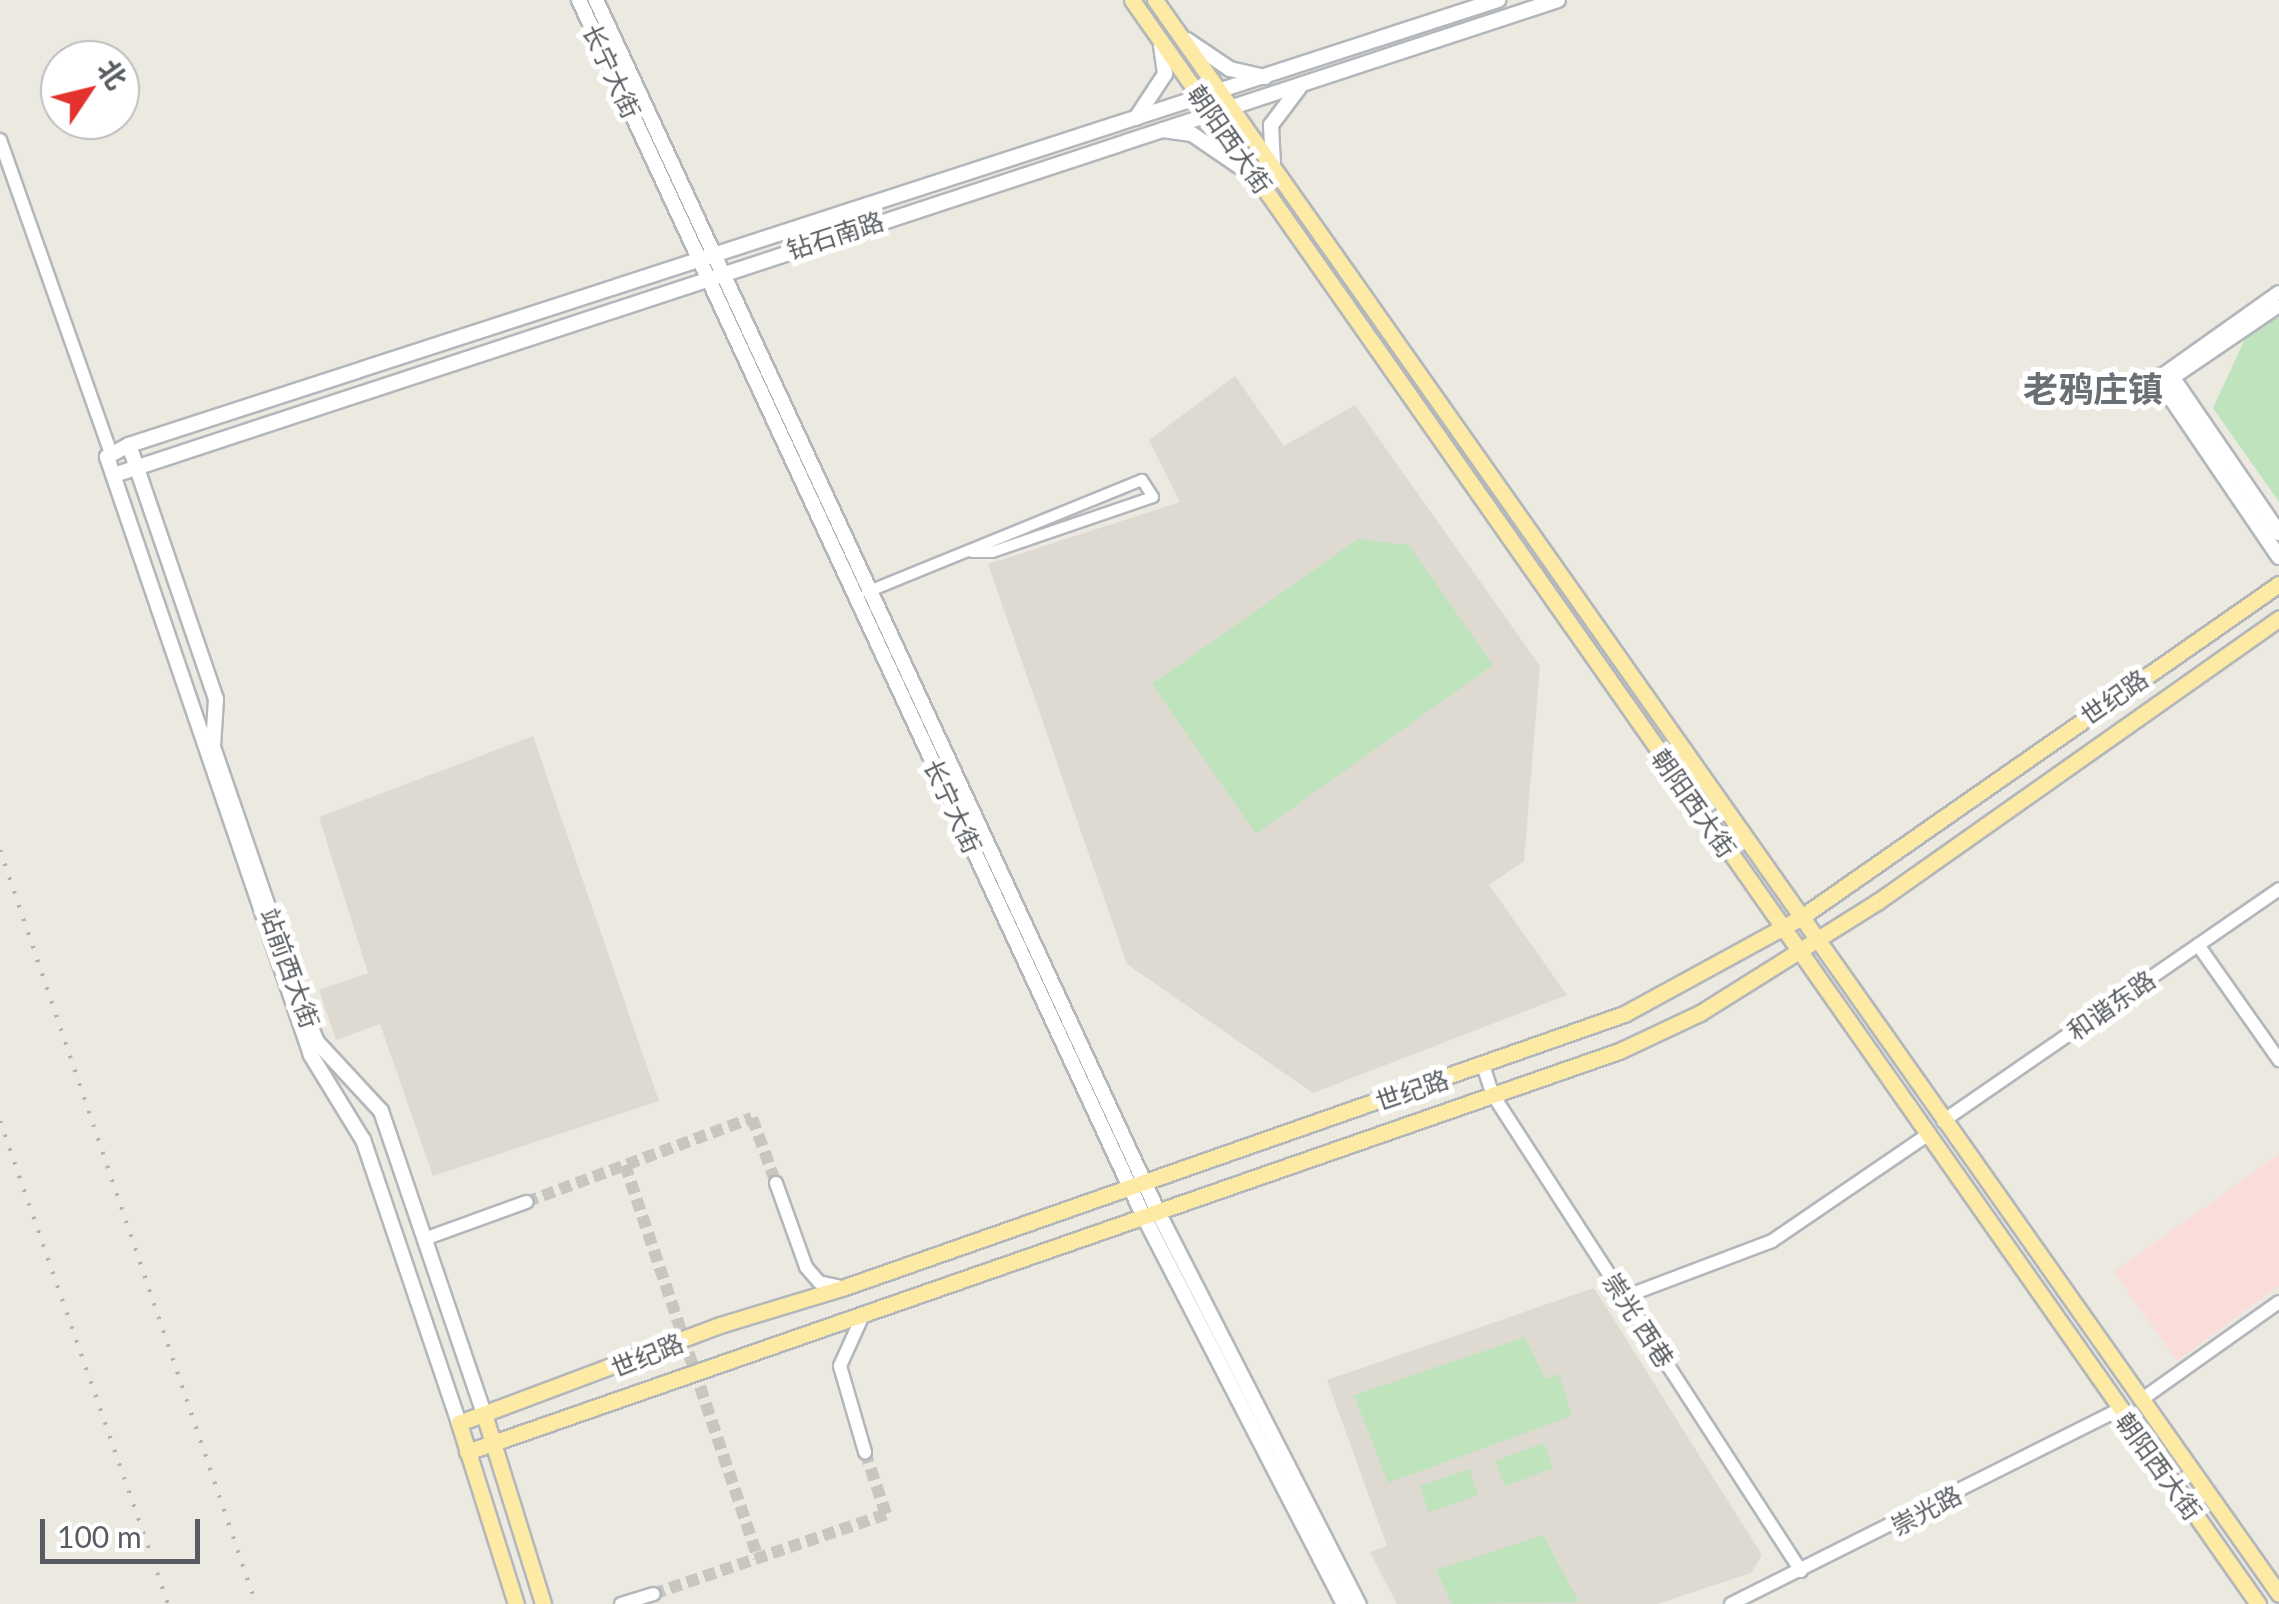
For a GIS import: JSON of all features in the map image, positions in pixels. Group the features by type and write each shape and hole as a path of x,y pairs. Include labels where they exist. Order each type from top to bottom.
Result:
{"main road":[{"name":"长宁大街","path":"579,0 707,259"},
{"name":"长宁大街","path":"596,0 713,275 1137,1186 1344,1604"},
{"name":"朝阳西大街","path":"1132,0 2258,1604"},
{"name":"朝阳西大街","path":"1155,0 2279,1594"},
{"name":"钻石南路","path":"1225,100 1276,76 1498,0"},
{"name":"钻石南路","path":"129,445 1126,124 1306,80 1558,0"},
{"path":"1176,30 1230,69 1276,76"},
{"path":"1126,124 1145,110 1163,80 1159,39"},
{"path":"1277,173 1268,153 1271,125 1280,104 1306,80"},
{"name":"钻石南路","path":"114,476 1148,131 1206,105"},
{"path":"1148,131 1192,134 1262,185"},
{"name":"长宁大街","path":"713,275 867,592 1137,1186"},
{"path":"2279,533 2168,377 2162,385 2279,557"},
{"path":"110,452 129,445"},
{"name":"站前西大街","path":"129,445 216,698 213,747 316,1065 364,1140 516,1604"},
{"name":"站前西大街","path":"110,452 114,476 298,1004 317,1042 381,1111 484,1414 543,1604"},
{"name":"世纪路","path":"459,1423 620,1366 720,1325 860,1282 1624,1014 1800,918 2279,584"},
{"name":"世纪路","path":"467,1452 1632,1046 1816,942 2279,618"},
{"name":"长宁大街","path":"1151,1214 1359,1604"},
{"path":"860,1282 871,1312"},
{"path":"620,1366 630,1394"}],"street":[{"name":"站前西大街","path":"0,140 110,452"},
{"path":"2168,377 2279,292"},
{"path":"2168,377 2279,306"},
{"path":"867,592 1142,480 1153,497 992,552 972,552"},
{"name":"和谐东路","path":"1943,1120 2279,889"},
{"path":"2198,944 2279,1060"},
{"name":"崇光 西巷","path":"1483,1066 1494,1095 1802,1571"},
{"path":"1624,1297 1772,1241 1926,1136"},
{"path":"776,1183 806,1266 828,1285 860,1282"},
{"path":"424,1239 526,1202"},
{"path":"2141,1400 2279,1302"},
{"path":"865,1452 840,1366 871,1312"},
{"name":"崇光路","path":"1730,1604 2119,1410"},
{"path":"621,1604 653,1594"}],"shaded area":[{"path":"1235,376 1284,446 1355,405 1540,666 1524,861 1489,885 1567,995 1313,1093 1127,964 988,564 1180,502 1149,440"},
{"path":"533,736 659,1101 433,1176 380,1024 336,1040 319,990 368,973 319,817"},
{"path":"2279,1154 2279,1285 2177,1361 2114,1272"},
{"path":"1594,1288 1762,1555 1751,1573 1657,1604 1397,1604 1370,1552 1387,1546 1327,1380"}],"green space":[{"path":"2279,315 2279,502 2213,408 2246,337"},
{"path":"1358,539 1409,545 1493,665 1256,834 1152,684"},
{"path":"1525,1337 1545,1379 1559,1374 1572,1416 1388,1483 1354,1395"},
{"path":"1544,1443 1553,1468 1504,1486 1495,1461"},
{"path":"1469,1469 1478,1495 1429,1512 1420,1486"},
{"path":"1543,1535 1579,1602 1452,1604 1436,1570"}],"tunnel":[{"path":"526,1202 752,1118 776,1183"},
{"path":"625,1165 758,1558"},
{"path":"653,1594 886,1514 865,1452"}],"railway":[{"path":"0,850 256,1604"},
{"path":"0,1121 168,1604"}],"district":[{"name":"老鸦庄镇","path":"2093,388"}]}
